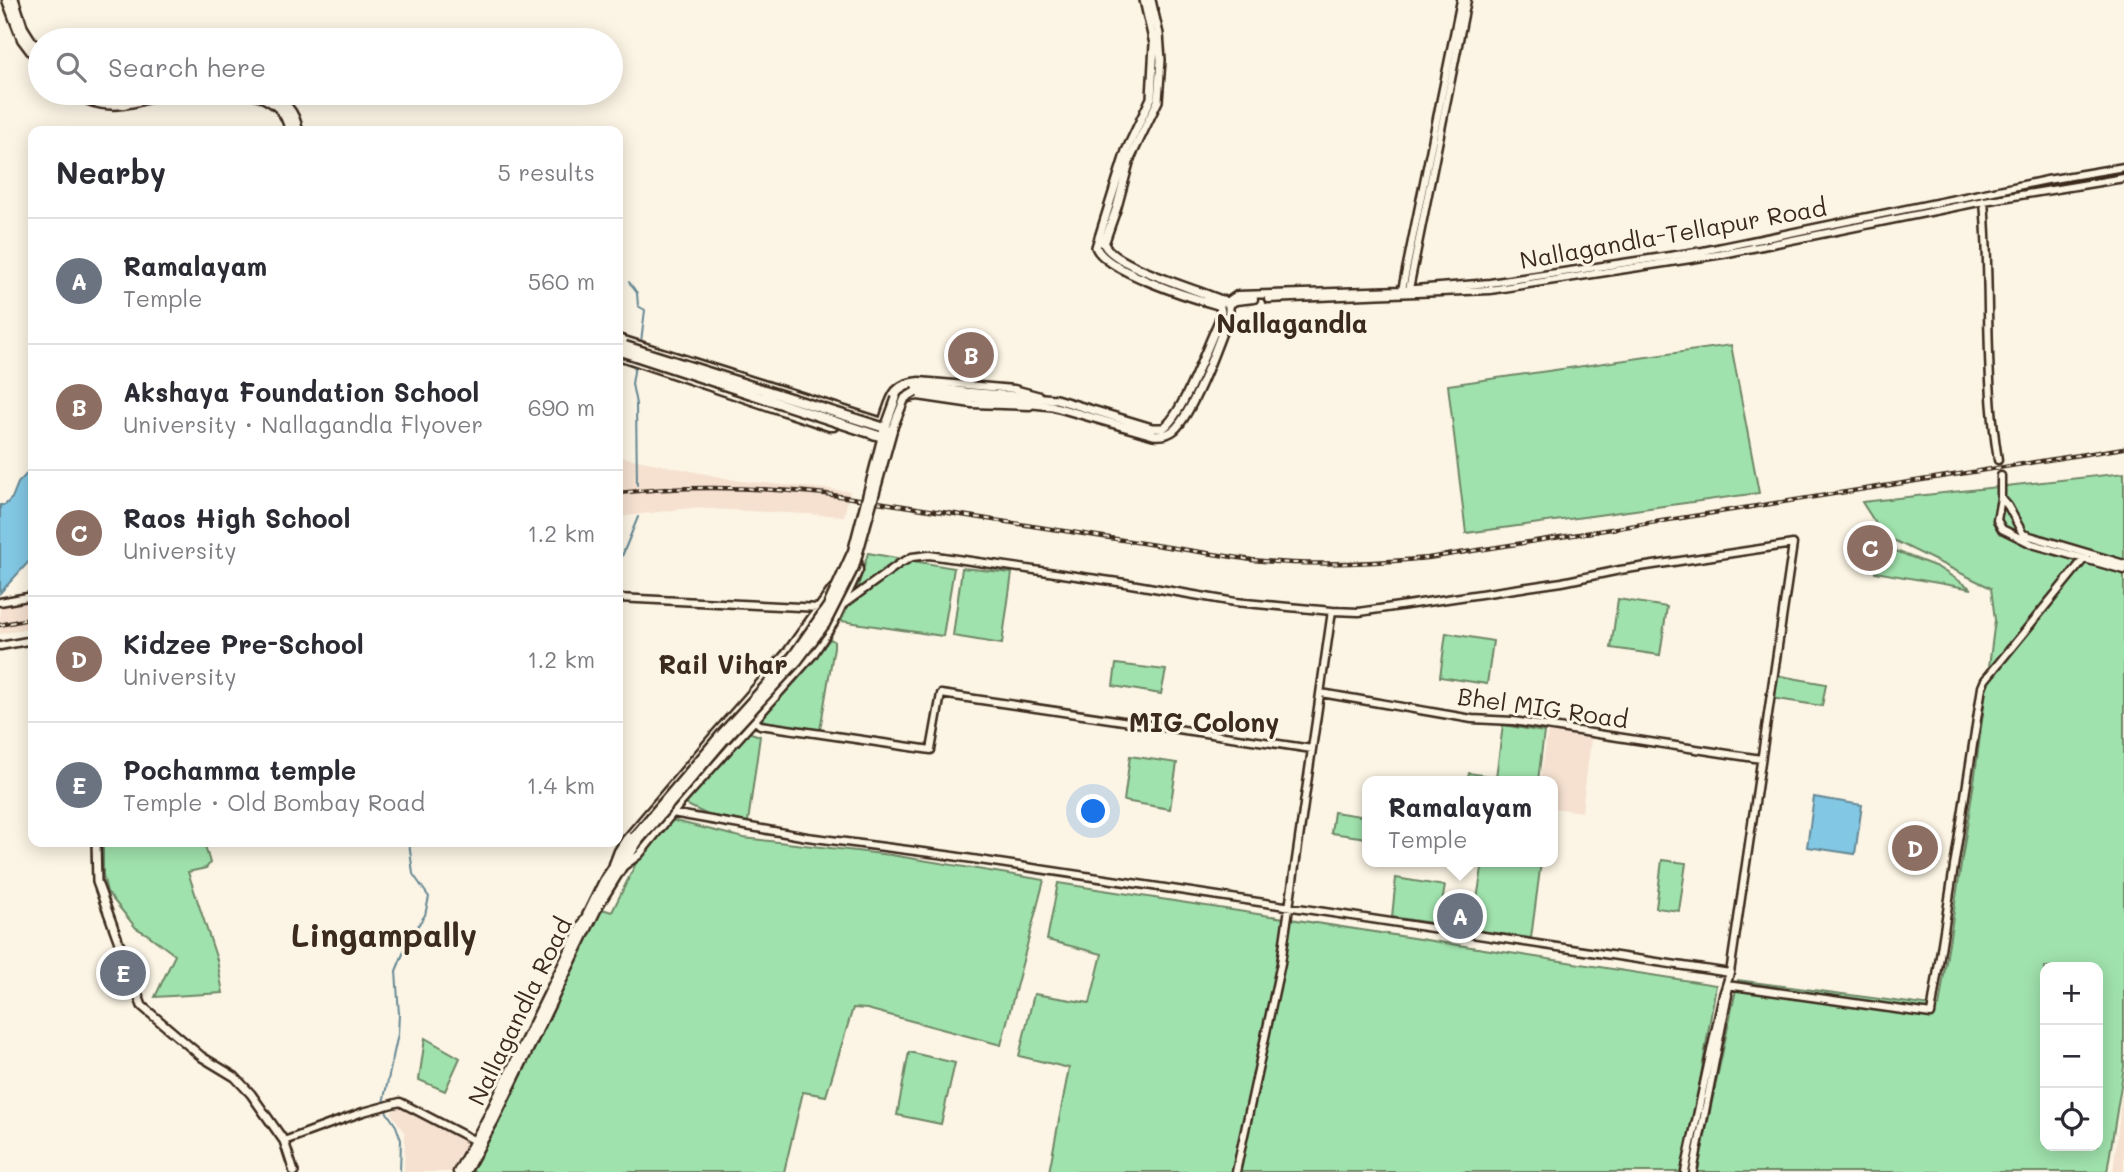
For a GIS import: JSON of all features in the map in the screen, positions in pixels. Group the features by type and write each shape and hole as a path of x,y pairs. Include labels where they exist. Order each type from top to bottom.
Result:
{"main road":[{"path":"7,0 17,29 28,49"},
{"path":"14,0 28,36"},
{"path":"1144,0 1154,44 1151,98 1126,151 1096,247 1102,257 1126,271 1224,303"},
{"path":"623,348 886,431 898,393 910,386 1044,401 1114,420 1158,436 1173,431 1181,423 1196,394 1229,314 1224,303 1129,263 1104,247 1130,159 1158,101 1161,60 1159,34 1151,0"},
{"path":"281,105 289,126"},
{"path":"285,105 294,116 297,126"},
{"name":"Nallagandla Road","path":"465,1172 616,867 712,746 793,656 828,606 853,551 886,431"},
{"path":"96,847 97,882 142,1006 202,1057 235,1077 284,1141 295,1172"},
{"name":"Nallagandla Road","path":"458,1172 478,1143"}],"street":[{"path":"1405,289 1464,0"},
{"name":"Nallagandla-Tellapur Road","path":"1321,296 1490,284 1703,251 1884,216 2047,180 2124,167"},
{"name":"Nallagandla-Tellapur Road","path":"1224,303 1237,295 1321,296 1490,290 1723,254 1984,201 2124,178"},
{"path":"1984,201 1988,244 1991,385 1998,460"},
{"path":"623,346 635,342 880,421 886,431"},
{"path":"623,351 629,360 829,427 837,425 842,410"},
{"path":"886,431 886,410 897,387 911,382 1014,389 1044,401"},
{"path":"886,431 899,421 908,398 914,396 1019,407 1044,401"},
{"path":"829,427 833,407"},
{"path":"886,410 901,412"},
{"path":"2001,477 2001,498 1997,512 2002,529 2124,570"},
{"path":"2001,498 2008,506 2021,536"},
{"path":"623,598 820,608 844,604 887,572 920,555 1045,570 1235,602 1359,612 1793,544 1730,973 1685,1172"},
{"path":"2086,556 2124,564"},
{"path":"1727,985 1931,1014 1982,687 2086,556"},
{"path":"616,867 639,855 671,813 802,668 844,604 859,570 858,561 852,559 846,562 820,608 786,653 623,844"},
{"path":"0,602 28,597"},
{"path":"820,608 835,621"},
{"path":"1236,1172 1281,963 1332,611"},
{"path":"0,646 28,640"},
{"path":"786,653 802,668"},
{"name":"Bhel MIG Road","path":"1321,693 1472,719 1513,721 1761,759"},
{"path":"754,720 760,725 931,750 941,694 1312,749"},
{"path":"671,813 797,836 946,855 1730,973"},
{"path":"616,867 621,847"},
{"path":"1693,1172 1728,995 1727,985"},
{"path":"284,1141 396,1102 406,1103 478,1143"}],"shaded area":[{"path":"623,457 740,481 850,491 844,516 691,508 623,516"},
{"path":"28,599 28,629 0,634 0,605"},
{"path":"1548,731 1591,739 1582,812 1558,809 1558,776 1541,776"},
{"path":"2124,1074 2124,1172 2113,1172"},
{"path":"401,1105 470,1143 455,1172 404,1172 405,1133 391,1113"}],"green space":[{"path":"1731,345 1759,493 1466,533 1448,385"},
{"path":"2124,473 2124,1067 2107,1172 1697,1172 1738,980 1939,1007 1975,775 1995,620 1991,588 1883,535 1862,502"},
{"path":"1878,544 1937,567 1972,589 1875,572"},
{"path":"868,553 954,568 943,636 841,621 858,587"},
{"path":"962,568 1012,573 1002,644 953,636"},
{"path":"1618,599 1667,607 1660,655 1611,648"},
{"path":"1446,633 1493,641 1487,684 1440,677"},
{"path":"830,639 834,641 834,647 820,730 763,724 762,717"},
{"path":"1116,664 1166,670 1161,694 1113,686"},
{"path":"1775,675 1826,684 1822,706 1771,698"},
{"path":"1503,725 1544,732 1539,776 1496,776"},
{"path":"748,732 760,736 748,822 710,816 685,804"},
{"path":"1130,756 1177,763 1170,809 1124,801"},
{"path":"1469,773 1489,776 1468,776"},
{"path":"1334,812 1362,816 1362,837 1331,833"},
{"path":"671,820 744,838 891,855 1044,880 1001,1045 867,1009 853,1008 826,1096 803,1092 784,1172 472,1172 602,909 612,912 637,861"},
{"path":"103,847 205,847 210,863 206,868 188,872 217,960 223,993 155,997 175,955 136,928 107,892 103,875"},
{"path":"1662,860 1686,863 1679,911 1656,908"},
{"path":"1482,867 1540,867 1531,938 1472,930"},
{"path":"1396,878 1445,886 1438,924 1392,917"},
{"path":"1058,883 1716,985 1685,1172 1049,1172 1069,1068 1019,1056 1034,994 1090,1003 1102,954 1047,940"},
{"path":"425,1038 460,1058 445,1091 419,1080"},
{"path":"909,1052 955,1063 941,1124 897,1115"}],"water":[{"path":"28,472 28,562 0,593 0,505 5,505 12,498 18,483"},
{"path":"1814,797 1862,805 1855,854 1807,847"}],"waterway":[{"path":"629,282 637,293 638,306 645,310 641,342"},
{"path":"635,365 632,384 636,404 637,485"},
{"path":"623,554 638,517"},
{"path":"383,1103 398,1034 396,971 409,939 425,915 429,897 413,874 410,847"},
{"path":"384,1108 396,1126 401,1140 400,1172"}],"tunnel":[{"path":"1998,460 2001,476"}],"railway":[{"path":"623,493 722,488 826,494 1252,560 1318,564 1362,563 1428,558 2124,448"},
{"path":"0,625 28,619"}],"place":[{"name":"Akshaya Foundation School","path":"971,355"},
{"name":"Raos High School","path":"1870,548"},
{"name":"Kidzee Pre-School","path":"1915,848"},
{"name":"Ramalayam","path":"1460,916"},
{"name":"Pochamma temple","path":"123,973"}],"district":[{"name":"Nallagandla","path":"1292,323"},
{"name":"Rail Vihar","path":"723,664"},
{"name":"MIG Colony","path":"1204,722"},
{"name":"Lingampally","path":"384,934"}]}
